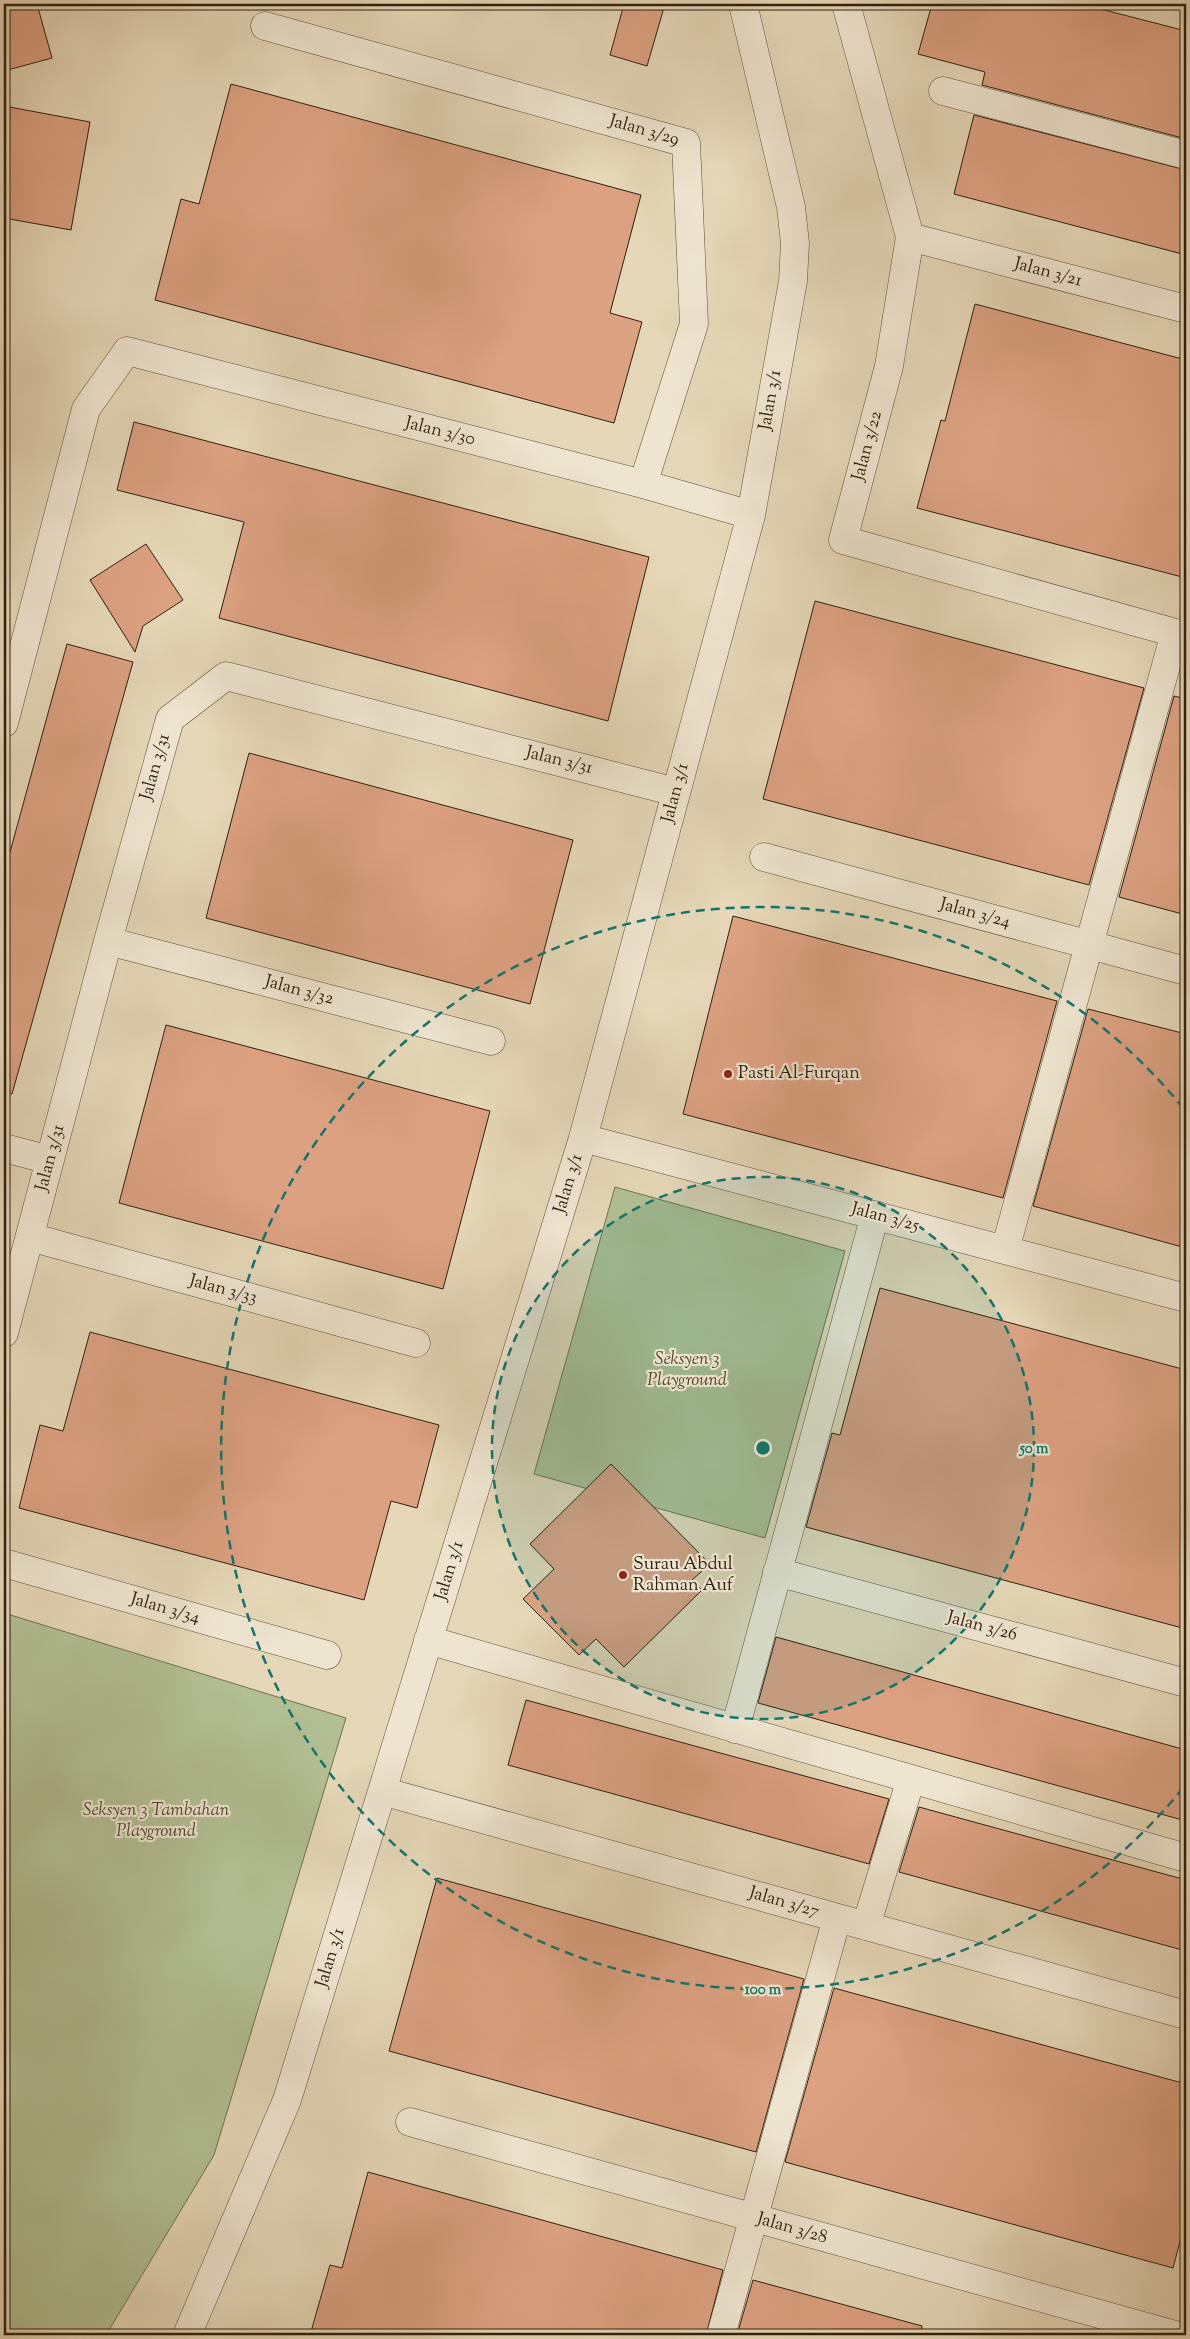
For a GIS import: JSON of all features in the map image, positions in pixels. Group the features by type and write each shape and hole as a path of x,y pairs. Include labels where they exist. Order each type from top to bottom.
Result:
{"street":[{"name":"Jalan 3/1","path":"186,2335 287,2100 583,1138 751,515 793,281 795,243 790,207 743,4"},
{"name":"Jalan 3/22","path":"846,4 910,237 889,366 843,540 1181,635"},
{"name":"Jalan 3/29","path":"265,26 686,143 694,324 643,484"},
{"path":"943,91 1186,155"},
{"name":"Jalan 3/21","path":"910,237 1186,309"},
{"name":"Jalan 3/30","path":"4,723 86,410 127,351 643,484 751,515"},
{"path":"1004,1250 1089,945 1181,635"},
{"name":"Jalan 3/31","path":"4,1333 108,940 170,719 226,676 676,792"},
{"name":"Jalan 3/24","path":"764,857 1186,971"},
{"name":"Jalan 3/32","path":"108,940 491,1041"},
{"name":"Jalan 3/25","path":"583,1138 1186,1298"},
{"path":"4,1148 50,1160"},
{"path":"735,1729 875,1216"},
{"name":"Jalan 3/33","path":"30,1237 416,1343"},
{"name":"Jalan 3/34","path":"4,1563 327,1655"},
{"name":"Jalan 3/26","path":"777,1572 1186,1683"},
{"path":"428,1640 1186,1858"},
{"path":"866,1926 911,1779"},
{"name":"Jalan 3/27","path":"382,1791 1186,2016"},
{"path":"721,2335 837,1918"},
{"name":"Jalan 3/28","path":"410,2122 1175,2335"}],"green space":[{"name":"Seksyen 3 Playground","path":"615,1187 845,1251 765,1538 534,1474"},
{"name":"Seksyen 3 Tambahan Playground","path":"4,1613 346,1718 214,2155 106,2335 4,2335"}],"building":[{"path":"4,4 37,4 52,58 4,71"},
{"path":"624,4 665,4 647,66 610,55"},
{"path":"932,4 1081,4 1186,31 1186,139 982,85 985,72 918,54"},
{"path":"231,84 641,195 610,313 642,322 614,423 155,300 181,199 199,204"},
{"path":"4,106 90,122 71,230 4,218"},
{"path":"974,115 1186,170 1186,255 954,194"},
{"path":"975,304 1186,360 1186,578 917,508 941,420 945,421"},
{"path":"134,422 649,557 608,721 219,618 244,522 117,490"},
{"path":"146,544 183,600 143,626 135,652 90,580"},
{"path":"815,601 1144,688 1089,885 763,799"},
{"path":"67,644 133,662 12,1094 4,1093 4,874"},
{"path":"1174,696 1186,699 1186,915 1119,897"},
{"path":"249,753 573,840 530,1004 206,918"},
{"path":"733,916 1057,1001 1003,1198 683,1114"},
{"path":"1088,1009 1186,1034 1186,1248 1033,1206"},
{"path":"166,1025 490,1111 443,1289 119,1203"},
{"path":"880,1288 1186,1370 1186,1629 806,1527 832,1433 840,1435"},
{"path":"90,1332 439,1425 417,1508 391,1501 364,1600 19,1508 40,1425 63,1431"},
{"name":"Surau Abdul Rahman Auf","path":"611,1464 710,1564 692,1580 702,1590 624,1667 596,1639 579,1655 523,1599 554,1569 530,1544"},
{"path":"776,1637 1186,1750 1186,1821 758,1703"},
{"path":"526,1700 889,1799 869,1864 508,1765"},
{"path":"919,1807 1186,1880 1186,1951 899,1872"},
{"path":"437,1878 804,1979 756,2152 389,2051"},
{"path":"834,1988 1186,2084 1186,2219 1173,2268 785,2162"},
{"path":"368,2172 723,2270 706,2335 310,2335 330,2265 342,2268"},
{"path":"753,2280 922,2326 921,2335 737,2335"}],"place":[{"name":"Pasti Al-Furqan","path":"728,1074"},
{"name":"Surau Abdul Rahman Auf","path":"623,1575"}]}
